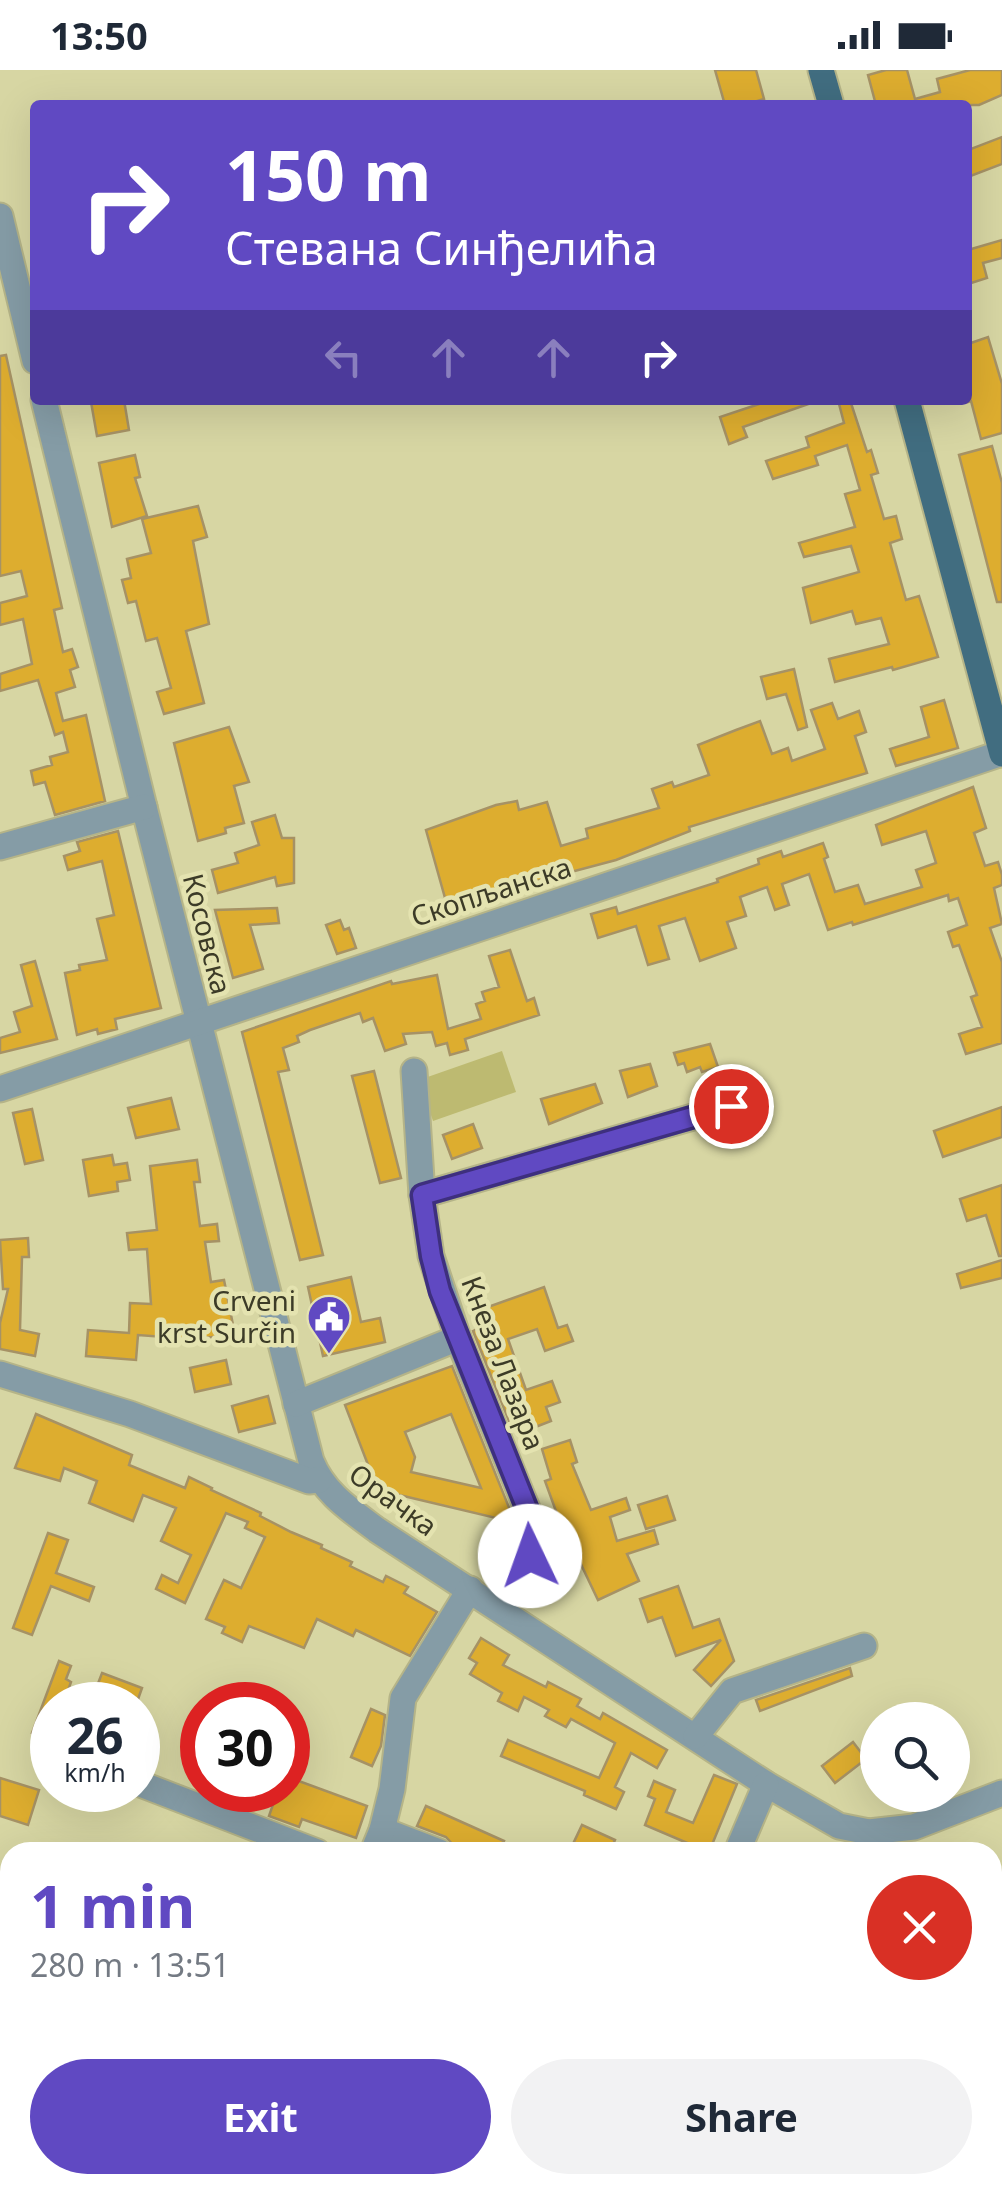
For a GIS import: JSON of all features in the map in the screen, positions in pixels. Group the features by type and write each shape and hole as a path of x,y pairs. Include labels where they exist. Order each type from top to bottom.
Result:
{"main road":[{"path":"822,70 829,100"},
{"path":"908,405 1002,753"}],"street":[{"path":"0,216 30,340"},
{"name":"Косовска","path":"45,405 198,1022 319,1480"},
{"name":"Скопљанска","path":"0,1088 1002,753"},
{"path":"0,848 144,807"},
{"name":"Кнеза Лазара","path":"414,1071 422,1195 431,1256 458,1338 532,1521 530,1556 498,1606"},
{"path":"422,1195 731,1106"},
{"path":"296,1404 458,1338"},
{"name":"Орачка","path":"0,1374 130,1414 309,1481 319,1480 330,1494 376,1530 766,1784 862,1842"},
{"path":"378,1842 400,1748 403,1698 470,1589"},
{"path":"696,1736 732,1691 864,1646"},
{"path":"741,1842 766,1784"},
{"path":"160,1791 291,1842"},
{"path":"862,1842 914,1827 1002,1792"}],"shaded area":[{"path":"502,1051 516,1092 433,1121 419,1080"}],"building":[{"path":"715,70 756,70 764,99 724,100"},
{"path":"907,70 915,99 940,92 937,79 970,70 1002,70 1002,95 979,105 972,105 972,100 875,100 868,75"},
{"path":"1002,137 1002,164 972,175 972,148"},
{"path":"1002,240 1002,258 983,263 987,278 972,283 972,249"},
{"path":"988,337 1002,384 1002,433 981,439 972,405 972,343"},
{"path":"6,355 62,608 54,610 63,652 72,649 78,667 70,670 75,687 56,693 63,721 86,715 105,801 55,815 45,782 34,785 31,771 52,765 50,757 68,752 63,732 55,735 38,680 0,691 0,674 32,664 23,619 0,625 0,603 27,596 21,571 0,576 0,356"},
{"path":"92,405 125,405 129,430 97,436"},
{"path":"756,405 805,405 743,427 747,437 729,444 720,417"},
{"path":"839,405 852,405 878,473 871,475 884,519 896,516 902,539 890,543 906,600 919,596 938,657 835,682 829,659 889,644 881,618 856,624 852,611 811,623 803,588 859,572 851,546 804,557 799,543 855,527 845,494 860,490 847,445 815,456 818,465 773,479 766,461 809,447 806,437 844,423"},
{"path":"992,446 1002,483 1002,602 997,602 959,455"},
{"path":"135,455 140,477 135,478 147,516 112,527 99,463"},
{"path":"198,506 207,537 193,541 209,624 186,631 204,703 164,714 157,692 171,688 157,638 146,641 136,601 128,603 122,580 131,578 127,559 151,553 142,519"},
{"path":"794,669 807,727 798,730 786,694 767,699 761,677"},
{"path":"944,700 958,748 896,766 890,749 929,737 921,707"},
{"path":"832,703 838,719 859,711 866,732 855,736 867,773 689,827 690,831 616,860 447,905 426,830 496,805 517,801 519,810 547,802 561,846 588,838 586,829 659,808 652,789 672,782 674,787 709,775 698,745 736,730 760,721 772,754 788,748 792,761 825,749 811,710"},
{"path":"229,727 249,782 234,786 244,823 198,841 174,743"},
{"path":"973,787 986,828 974,833 985,866 998,862 1002,875 1002,885 994,888 1002,924 990,928 1002,962 1002,1043 966,1054 959,1034 982,1027 971,997 977,995 959,945 953,947 948,932 967,925 958,898 949,901 948,895 828,930 809,874 782,884 789,905 775,910 767,887 740,897 746,916 727,922 736,948 700,961 685,918 659,926 669,959 648,965 636,926 598,938 591,914 616,907 618,914 718,882 717,879 759,864 758,859 781,851 783,857 823,843 835,892 858,885 865,904 922,887 916,870 936,863 926,831 882,845 876,825"},
{"path":"275,815 282,838 294,838 294,883 277,886 275,877 218,893 212,870 238,863 235,853 259,845 252,822"},
{"path":"118,831 161,1008 115,1019 117,1029 77,1035 65,973 80,970 79,965 107,960 97,919 114,915 102,861 68,870 64,856 80,851 77,842"},
{"path":"277,908 279,923 250,925 263,969 233,978 215,910"},
{"path":"340,920 344,930 349,928 356,948 337,954 326,925"},
{"path":"510,950 527,1001 534,998 539,1015 465,1039 468,1050 450,1055 447,1043 436,1046 432,1032 403,1034 406,1044 385,1051 373,1018 363,1022 360,1013 310,1030 297,1036 299,1042 283,1048 289,1070 278,1072 323,1255 300,1260 242,1032 391,981 392,984 437,975 448,1029 481,1019 476,1004 485,1001 482,992 499,987 489,956"},
{"path":"35,961 57,1039 0,1053 0,1038 20,1032 14,1012 32,1006 21,965"},
{"path":"710,1044 718,1067 687,1072 684,1063 678,1065 674,1053"},
{"path":"650,1064 657,1086 628,1097 620,1071"},
{"path":"374,1071 401,1178 380,1183 352,1076"},
{"path":"595,1084 602,1103 549,1124 541,1099"},
{"path":"171,1098 179,1129 136,1138 128,1108"},
{"path":"1002,1107 1002,1137 943,1157 934,1131"},
{"path":"32,1109 43,1160 25,1164 13,1113"},
{"path":"473,1124 482,1148 452,1159 443,1135"},
{"path":"112,1155 114,1165 127,1163 130,1180 117,1182 118,1191 89,1196 83,1160"},
{"path":"197,1160 200,1182 194,1182 200,1226 217,1224 219,1241 205,1242 211,1282 224,1280 235,1335 192,1339 138,1335 136,1360 86,1356 88,1330 129,1333 130,1303 151,1304 147,1249 129,1250 127,1233 157,1230 150,1166"},
{"path":"1002,1185 999,1256 986,1215 967,1221 960,1199"},
{"path":"28,1238 29,1257 22,1257 20,1330 39,1334 35,1356 0,1349 0,1323 8,1289 3,1289 0,1240"},
{"path":"1002,1260 1002,1278 961,1288 957,1274"},
{"path":"351,1277 361,1322 380,1318 385,1342 323,1356 308,1287"},
{"path":"544,1287 558,1328 567,1325 573,1341 545,1351 537,1329 508,1339 526,1390 552,1381 560,1402 546,1407 551,1421 525,1431 520,1417 509,1421 473,1331 479,1328 474,1312"},
{"path":"226,1360 231,1384 195,1392 190,1368"},
{"path":"452,1366 510,1510 500,1519 374,1489 345,1405","holes":["451,1414 481,1488 411,1472 415,1457 405,1432"]},
{"path":"268,1396 275,1423 239,1432 232,1406"},
{"path":"36,1414 132,1455 129,1465 185,1488 189,1477 212,1488 322,1545 321,1548 352,1562 350,1566 383,1582 386,1576 408,1587 404,1593 437,1612 410,1656 356,1630 353,1636 317,1619 304,1648 249,1626 242,1642 222,1633 225,1627 206,1619 224,1580 241,1588 265,1537 245,1528 248,1522 226,1513 185,1603 156,1589 162,1575 178,1583 191,1555 161,1541 176,1508 143,1495 133,1521 89,1503 97,1481 64,1468 60,1481 15,1468"},
{"path":"570,1440 577,1462 572,1464 591,1510 626,1498 630,1510 610,1517 617,1541 654,1530 658,1544 627,1554 639,1581 598,1600 545,1481 551,1479 542,1449"},
{"path":"667,1496 675,1520 646,1529 638,1505"},
{"path":"48,1533 68,1540 56,1573 94,1587 89,1601 51,1586 32,1635 13,1628"},
{"path":"678,1586 693,1628 719,1619 734,1661 711,1686 694,1670 721,1640 676,1656 662,1617 648,1622 640,1599"},
{"path":"481,1638 509,1655 503,1665 581,1699 577,1706 600,1719 603,1713 667,1750 657,1768 631,1753 615,1787 624,1792 616,1809 584,1795 585,1791 501,1756 508,1740 599,1778 615,1743 571,1719 566,1727 545,1716 549,1710 524,1697 518,1711 498,1701 502,1693 470,1674 477,1663 469,1658"},
{"path":"59,1661 71,1666 66,1679 71,1682 51,1682"},
{"path":"850,1668 852,1676 760,1711 756,1700"},
{"path":"102,1673 126,1682 99,1682"},
{"path":"371,1709 385,1715 381,1746 372,1766 351,1757"},
{"path":"853,1742 860,1751 860,1764 835,1783 822,1766"},
{"path":"714,1775 737,1784 713,1842 685,1842 645,1825 655,1799 648,1796 654,1781 675,1790 666,1812 693,1823"},
{"path":"0,1778 30,1787 32,1812 28,1825 0,1816"},
{"path":"310,1785 367,1806 356,1838 302,1819 299,1827 269,1816 270,1812 310,1812"},
{"path":"426,1806 504,1841 450,1842 417,1826"},
{"path":"582,1825 615,1840 614,1842 574,1842"}],"place":[{"name":"Crveni krst Surčin","path":"329,1355"}],"route":[{"path":"530,1556 532,1521 440,1291 422,1195 731,1106"}]}
